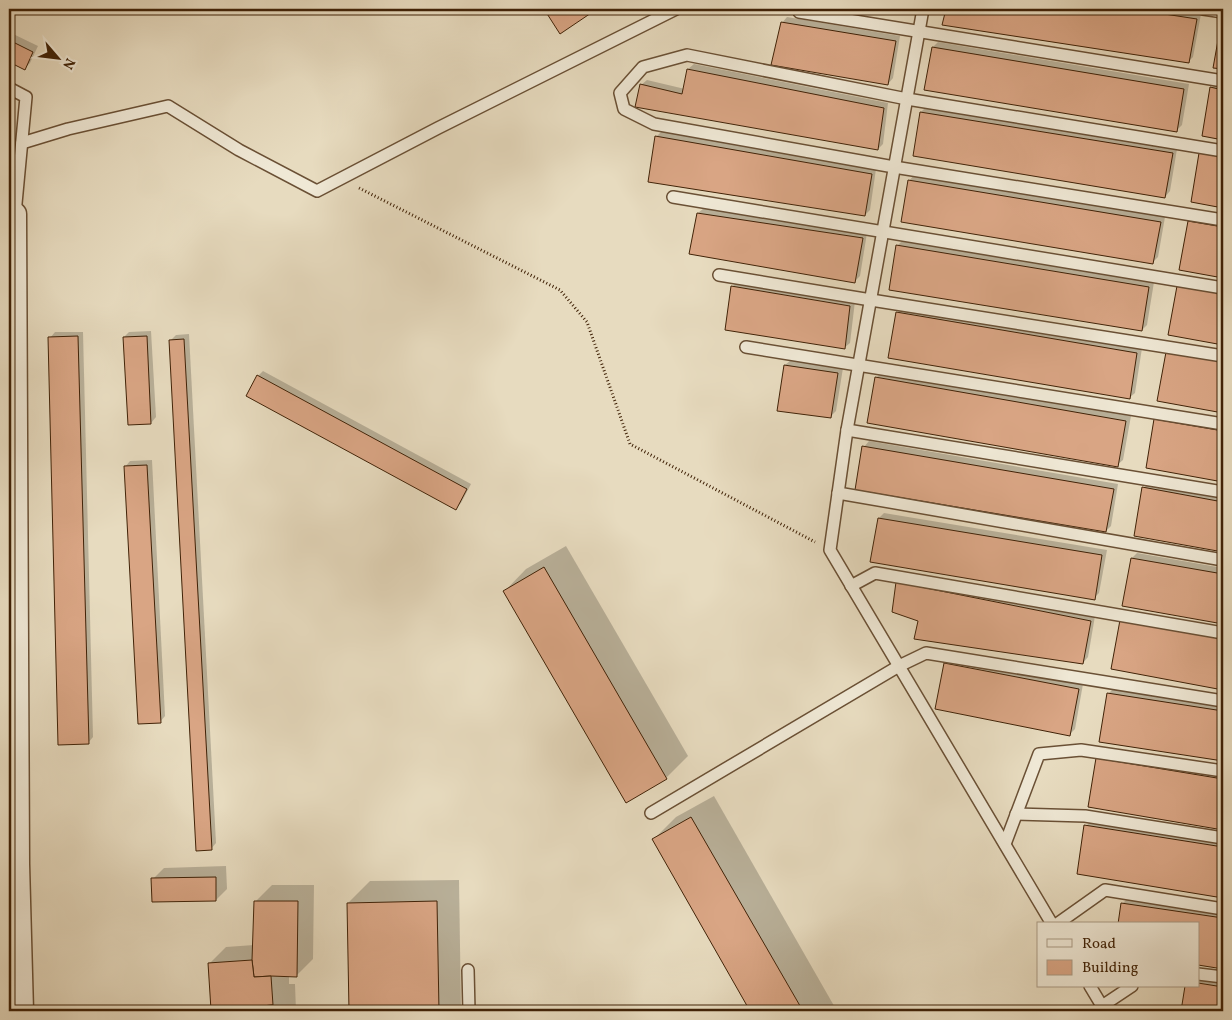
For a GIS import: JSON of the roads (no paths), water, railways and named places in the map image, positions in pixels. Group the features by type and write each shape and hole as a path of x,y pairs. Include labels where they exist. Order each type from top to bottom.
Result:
{"street":[{"path":"15,214 13,605 22,1011"}],"lane":[{"path":"22,143 68,129 168,106 239,150 316,191 676,9"},
{"path":"923,9 847,430 830,550 1051,922"},
{"path":"1208,9 1223,12"},
{"path":"799,12 1223,81"},
{"path":"1223,151 907,99 687,55 643,67 620,93 624,109 654,124 894,167 1223,220"},
{"path":"9,88 26,97 15,214"},
{"path":"673,197 1223,288"},
{"path":"719,274 1223,356"},
{"path":"746,347 1223,424"},
{"path":"847,430 1223,492"},
{"path":"838,493 1223,560"},
{"path":"851,586 875,573 1223,633"},
{"path":"651,813 899,666 926,653 1223,701"},
{"path":"1005,844 1039,754 1081,750 1223,771"},
{"path":"1016,814 1086,816 1223,838"},
{"path":"1060,922 1105,890 1223,909"},
{"path":"468,970 468,1011"},
{"path":"1200,974 1223,977"},
{"path":"1091,988 1103,1009 1129,988"}]}
